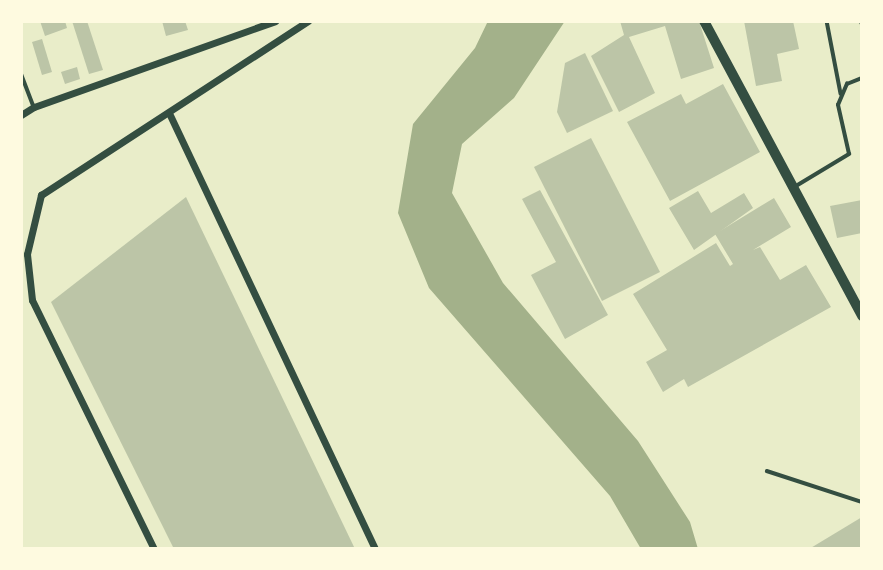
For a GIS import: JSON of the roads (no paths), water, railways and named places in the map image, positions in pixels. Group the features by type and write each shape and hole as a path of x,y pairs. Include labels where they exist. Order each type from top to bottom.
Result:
{"main road":[{"path":"704,21 862,316"}],"street":[{"path":"21,115 34,107 275,21"},
{"path":"154,549 32,300 27,254 41,195 308,21"},
{"path":"169,113 374,549"}],"lane":[{"path":"827,21 841,94"},
{"path":"21,73 34,107"},
{"path":"792,189 849,154 838,105 847,84 862,78"},
{"path":"767,471 862,502"}]}
